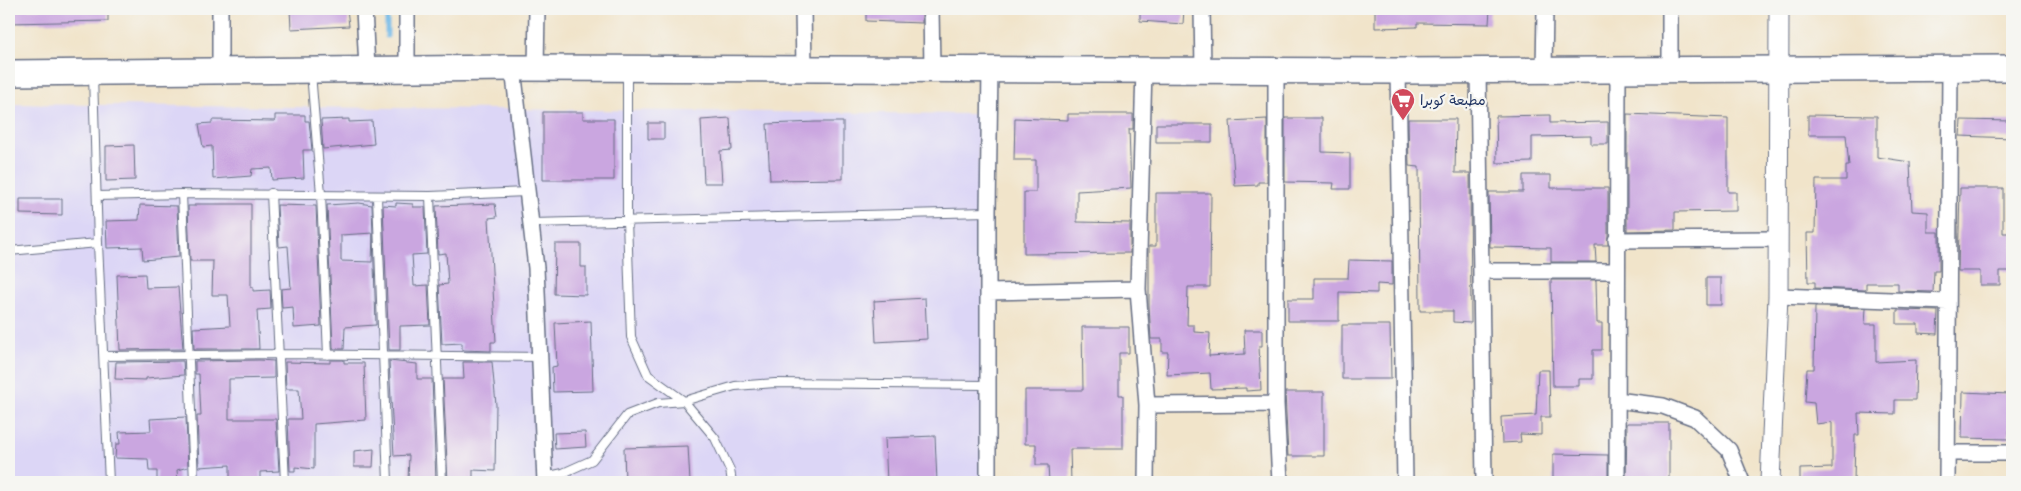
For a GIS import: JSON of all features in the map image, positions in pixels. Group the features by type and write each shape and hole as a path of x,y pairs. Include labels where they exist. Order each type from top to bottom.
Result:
{"highway":[{"path":"9,72 525,68 1398,71 2012,68"}],"street":[{"path":"220,9 220,70"},
{"path":"364,9 367,69"},
{"path":"407,9 407,70"},
{"path":"537,9 525,68 527,192 532,223 541,357 545,480"},
{"path":"803,9 804,68"},
{"path":"930,9 932,68"},
{"path":"1202,9 1203,70"},
{"path":"1544,70 1545,9"},
{"path":"1670,9 1670,69"},
{"path":"1770,482 1778,296 1779,9"},
{"path":"1947,482 1950,68"},
{"path":"988,482 990,69"},
{"path":"1144,70 1138,289 1146,405 1146,482"},
{"path":"1478,70 1484,482"},
{"path":"1617,482 1616,240 1618,70"},
{"path":"1276,71 1276,404 1280,482"},
{"path":"1398,71 1405,482"},
{"path":"1616,240 1778,239"},
{"path":"1480,270 1617,271"},
{"path":"988,292 1138,289"},
{"path":"1778,296 1948,302"},
{"path":"1617,400 1662,406 1695,418 1729,450 1742,482"},
{"path":"1146,405 1276,404"},
{"path":"1947,454 2012,453"}],"lane":[{"path":"311,69 320,194 328,354"},
{"path":"627,69 627,220 631,336 648,375 684,401 715,438 730,470 732,482"},
{"path":"93,70 98,243 109,482"},
{"path":"97,196 271,193 430,196 527,192"},
{"path":"271,193 285,482"},
{"path":"182,194 194,482"},
{"path":"377,196 388,482"},
{"path":"430,196 442,482"},
{"path":"532,223 988,212"},
{"path":"9,251 98,243"},
{"path":"104,356 328,354 541,357"},
{"path":"545,480 592,460 627,415 658,403 684,401 735,386 775,384 988,385"}],"shaded area":[{"path":"9,104 977,114 991,482 9,482"}],"building":[{"path":"9,9 108,9 108,21 9,23"},
{"path":"290,9 347,9 349,26 291,29"},
{"path":"866,9 922,9 922,23 866,21"},
{"path":"1140,9 1184,9 1183,24 1140,21"},
{"path":"1375,9 1490,9 1489,24 1417,23 1417,27 1375,28"},
{"path":"543,112 583,112 583,119 614,119 614,180 543,180"},
{"path":"1068,114 1133,114 1133,129 1129,129 1131,188 1077,191 1077,222 1130,223 1130,253 1024,254 1024,192 1036,192 1036,160 1014,160 1015,118 1068,120"},
{"path":"1627,114 1728,118 1728,192 1736,192 1736,211 1675,212 1675,230 1627,231"},
{"path":"275,115 305,115 305,121 309,121 312,150 303,150 304,178 272,180 271,168 252,169 251,176 213,179 212,146 203,147 199,124 212,123 212,120 275,121"},
{"path":"1550,115 1550,123 1608,122 1608,144 1591,144 1591,136 1532,137 1532,162 1497,163 1496,116"},
{"path":"1808,115 1877,116 1877,157 1910,162 1912,211 1928,212 1928,232 1939,232 1939,271 1934,271 1933,292 1898,291 1898,283 1866,283 1866,290 1815,288 1815,282 1808,282 1807,233 1815,233 1816,180 1846,180 1846,166 1849,166 1846,135 1808,135"},
{"path":"730,118 732,150 720,151 722,183 704,183 701,120"},
{"path":"1285,118 1322,118 1322,152 1350,153 1350,189 1333,189 1334,183 1285,182"},
{"path":"349,119 349,122 372,121 374,144 323,149 321,120"},
{"path":"1267,119 1267,182 1258,182 1258,185 1235,186 1230,121"},
{"path":"1408,119 1456,119 1455,173 1470,173 1471,323 1453,322 1453,311 1420,311 1419,167 1409,166"},
{"path":"1961,120 2012,121 2012,138 1960,136"},
{"path":"843,122 843,179 770,180 767,124"},
{"path":"648,123 664,123 664,139 648,139"},
{"path":"1156,124 1212,124 1212,142 1156,142"},
{"path":"134,145 135,180 106,181 106,146"},
{"path":"1523,175 1551,175 1551,188 1608,188 1608,245 1595,245 1596,262 1551,262 1551,248 1490,247 1489,192 1523,192"},
{"path":"1960,188 2003,188 2003,233 2012,233 2012,271 2000,271 2000,285 1980,285 1980,271 1958,271"},
{"path":"1156,193 1211,193 1210,287 1188,287 1187,325 1194,325 1194,332 1210,333 1209,356 1245,354 1244,330 1262,330 1262,346 1259,346 1261,390 1246,391 1246,388 1211,389 1210,373 1167,375 1168,352 1162,352 1162,339 1151,339 1149,246 1156,246"},
{"path":"20,199 62,199 62,215 20,214"},
{"path":"359,203 372,205 373,233 341,235 341,261 372,262 373,234 376,325 345,327 344,349 333,349 327,205"},
{"path":"396,203 413,204 413,207 425,207 427,254 412,255 414,286 428,285 430,325 400,326 400,350 389,350 383,205 396,206"},
{"path":"195,204 251,204 251,287 253,287 253,291 270,290 271,309 257,310 259,349 194,349 193,328 230,326 228,295 212,295 213,261 190,261 188,206 195,206"},
{"path":"495,204 497,217 489,218 496,342 491,342 491,351 462,350 462,343 442,344 439,285 448,284 446,253 438,254 436,206"},
{"path":"140,205 177,206 179,257 143,260 142,247 107,248 106,221 139,220"},
{"path":"277,205 316,206 321,326 294,328 293,307 282,308 281,289 291,288 288,246 279,247"},
{"path":"555,244 581,244 581,267 586,267 586,295 554,294"},
{"path":"1349,260 1392,261 1392,285 1377,284 1377,293 1339,292 1339,321 1288,321 1288,299 1314,299 1314,278 1348,278"},
{"path":"145,274 146,288 178,287 183,349 120,350 117,275"},
{"path":"1706,278 1721,278 1721,305 1706,305"},
{"path":"1551,280 1596,280 1597,323 1602,323 1602,350 1593,350 1593,379 1579,379 1579,386 1553,386"},
{"path":"925,298 927,339 876,342 874,301"},
{"path":"1815,307 1866,308 1865,324 1876,324 1876,362 1916,360 1915,400 1895,400 1895,414 1858,413 1859,435 1855,435 1854,482 1800,482 1800,469 1832,468 1832,422 1816,424 1814,403 1805,402 1807,369 1814,369"},
{"path":"1897,310 1938,311 1937,334 1918,333 1918,324 1897,324"},
{"path":"591,321 593,391 553,392 552,367 557,366 555,323"},
{"path":"1342,325 1390,325 1391,379 1342,379"},
{"path":"1082,327 1129,327 1129,353 1119,353 1119,395 1123,395 1123,449 1070,449 1071,482 1049,482 1048,465 1036,465 1036,444 1025,444 1025,390 1083,390"},
{"path":"330,360 344,360 344,363 364,363 366,420 314,424 314,469 295,467 295,471 290,471 288,419 301,419 299,389 286,389 285,362 330,363"},
{"path":"183,361 184,375 146,378 146,380 115,379 116,362"},
{"path":"195,361 274,361 274,378 229,379 229,419 276,419 279,471 260,472 260,482 230,482 230,465 199,467 197,416 201,416 199,374 195,374"},
{"path":"389,361 417,364 417,379 432,379 436,481 408,480 409,455 394,456"},
{"path":"463,362 492,362 496,405 495,471 473,470 473,482 448,482 443,379 464,379"},
{"path":"1538,370 1549,370 1550,417 1541,417 1541,435 1520,434 1521,442 1502,443 1501,417 1536,415"},
{"path":"1285,392 1324,392 1324,456 1288,456"},
{"path":"1963,392 2010,394 2009,439 1962,438"},
{"path":"186,417 188,467 177,470 178,482 157,482 157,471 149,471 148,459 115,458 116,444 120,444 119,432 151,431 150,419"},
{"path":"1627,423 1669,423 1669,482 1626,482"},
{"path":"585,432 586,447 555,449 554,433"},
{"path":"935,436 937,482 887,482 885,438"},
{"path":"688,446 690,482 625,482 624,448"},
{"path":"374,449 373,467 354,467 354,451"},
{"path":"1553,454 1608,455 1608,482 1553,482"}],"waterway":[{"path":"387,9 387,36"}],"place":[{"name":"مطبعة كوبرا","path":"1403,121"}]}
